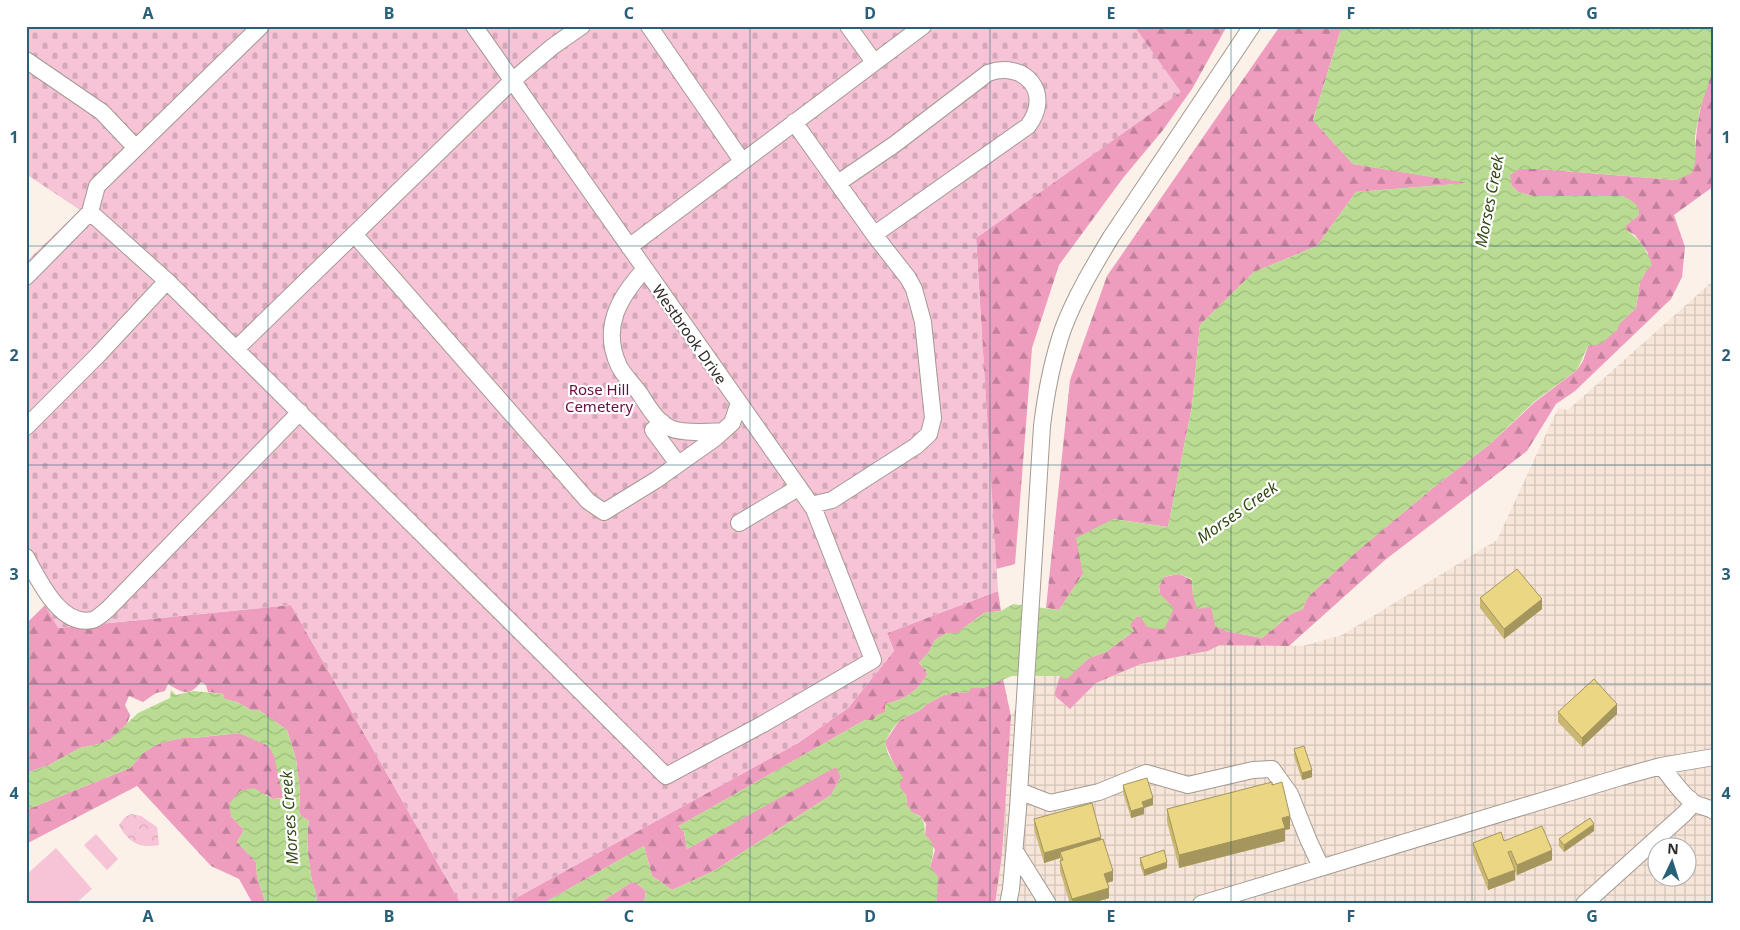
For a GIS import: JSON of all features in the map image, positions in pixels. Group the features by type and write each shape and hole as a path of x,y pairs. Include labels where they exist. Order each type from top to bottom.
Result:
{"street":[{"path":"26,276 90,212 97,186 261,26"},
{"name":"Westbrook Drive","path":"300,412 666,776 763,724 873,660 811,505 474,26"},
{"path":"236,349 512,81 582,26"},
{"path":"649,26 742,161"},
{"path":"848,26 874,62"},
{"path":"629,247 923,26"},
{"path":"1008,904 1015,851 1030,605 1046,393 1053,360 1063,328 1078,295 1111,238 1252,26"},
{"path":"26,60 102,112 136,148"},
{"path":"838,183 895,144 988,72 998,69 1012,70 1024,75 1033,84 1038,96 1038,106 1034,119 1028,126 875,234"},
{"path":"794,122 908,278 914,289 921,311 932,409 932,426 929,434 923,441 832,500 811,505"},
{"path":"26,557 44,588 58,607 74,620 94,620 108,609 300,412 167,281 90,212"},
{"path":"354,234 588,501 604,512 678,464 723,431 732,423 739,403"},
{"path":"645,269 621,301 612,325 613,350 620,368 655,417 670,428 698,432 723,431"},
{"path":"26,427 99,354 167,281"},
{"path":"662,422 653,430 678,464"},
{"path":"739,523 798,488"},
{"path":"1201,904 1661,766 1714,756"},
{"path":"1661,766 1695,804 1706,806 1714,811"},
{"path":"1019,791 1050,803 1098,792 1146,773 1188,785 1253,770 1272,769 1290,794 1321,867"},
{"path":"1584,904 1685,813 1690,807 1690,799"},
{"path":"1015,851 1048,904"}],"shaded area":[{"path":"1714,280 1714,904 995,904 1002,855 1011,716 1037,676 1060,676 1054,695 1070,709 1096,683 1141,664 1208,651 1220,645 1303,646 1342,635 1497,540 1558,408 1568,410"}],"green space":[{"name":"Rose Hill Cemetery","path":"26,26 1134,26 1181,92 976,238 998,591 887,633 894,651 848,708 798,743 505,904 461,904 291,605 58,628 26,573 26,262 80,210 26,174"},
{"path":"1134,26 1227,26 1192,89 1163,130 1123,178 1059,265 1032,348 1015,564 996,569 976,238 1180,92"},
{"path":"1280,26 1342,26 1313,120 1353,164 1470,183 1356,192 1317,246 1254,272 1200,325 1192,406 1168,527 1113,519 1083,574 1059,610 1046,608 1070,380 1107,276"},
{"path":"1714,67 1714,186 1674,215 1685,247 1682,277 1671,299 1575,391 1556,404 1527,451 1385,560 1289,646 1220,645 1208,651 1141,664 1096,683 1070,709 1054,695 1060,676 1081,665 1089,658 1106,652 1134,631 1129,625 1137,616 1141,617 1160,594 1159,586 1164,577 1179,574 1192,580 1193,596 1211,607 1226,631 1262,638 1291,614 1303,609 1307,598 1356,552 1434,487 1490,444 1535,402 1577,370 1583,361 1588,346 1619,324 1636,308 1640,282 1646,271 1648,253 1635,235 1626,230 1626,225 1639,215 1623,196 1533,196 1518,192 1512,186 1509,175 1519,169 1539,169 1676,180 1695,163 1699,114 1705,90"},
{"path":"998,591 1001,611 984,613 957,633 947,633 935,640 929,652 919,663 926,670 927,675 919,686 909,694 885,704 885,712 873,720 865,720 679,826 684,832 687,849 836,766 841,777 831,795 714,871 672,890 652,876 644,846 542,904 505,904 798,743 848,708 894,651 887,633"},
{"path":"45,605 59,628 291,605 461,904 316,904 308,851 309,821 301,816 299,811 300,792 296,759 287,730 259,710 251,710 237,702 224,699 223,694 208,692 206,685 201,682 189,692 178,690 168,684 165,691 156,693 143,702 129,696 125,705 130,715 127,724 111,739 80,748 49,765 26,773 26,624"},
{"path":"1003,679 1011,716 1002,855 995,904 933,904 937,900 930,867 935,850 925,835 926,824 920,816 911,812 907,806 906,795 900,788 899,776 885,742 899,721 919,711 927,704 944,695 956,692 968,693 970,687 983,688"},
{"path":"239,733 268,746 274,756 282,786 283,798 272,799 266,794 231,816 244,830 237,842 256,862 257,877 266,904 253,904 239,879 211,866 137,786 26,844 26,810 130,768 143,753 164,742 182,738"},
{"path":"131,814 141,816 157,827 159,845 140,845 126,836 119,825 125,817"},
{"path":"96,834 118,859 107,870 84,845"},
{"path":"56,848 92,889 75,904 26,904 26,875"},
{"path":"635,882 646,891 644,904 598,904 630,883"}],"water":[{"name":"Morses Creek","path":"1342,26 1714,26 1714,67 1700,109 1695,136 1695,163 1692,173 1676,180 1539,169 1519,169 1510,175 1512,186 1518,192 1533,196 1623,196 1636,205 1639,215 1626,225 1626,230 1642,245 1652,265 1640,282 1636,308 1619,324 1618,329 1601,344 1588,346 1577,370 1535,401 1490,444 1434,487 1356,552 1307,598 1303,609 1291,614 1262,638 1226,631 1215,626 1211,607 1197,609 1193,596 1192,579 1179,574 1164,577 1159,586 1160,594 1174,608 1164,630 1147,627 1141,618 1137,616 1130,625 1134,631 1106,652 1089,658 1066,680 1060,676 1012,676 983,688 971,688 968,693 956,692 944,695 899,721 885,742 888,754 904,779 900,782 900,788 906,795 907,806 911,812 922,818 925,835 933,846 930,867 938,876 937,900 933,904 644,904 646,891 635,882 630,883 598,904 542,904 644,846 652,876 672,890 714,871 831,795 841,777 836,767 687,849 684,832 679,826 865,720 873,720 877,715 885,712 885,704 904,698 923,681 927,675 926,670 919,663 929,652 935,640 947,633 957,633 984,613 1001,611 1013,604 1059,610 1083,574 1076,538 1113,519 1168,527 1192,406 1200,325 1254,272 1317,246 1356,192 1467,183 1353,164 1313,120"},
{"name":"Morses Creek","path":"171,690 176,695 193,691 223,694 225,699 237,702 251,710 259,710 287,730 296,759 300,792 299,811 301,816 309,821 308,851 316,904 266,904 257,877 256,862 237,842 244,830 231,816 229,804 240,791 254,788 272,799 283,798 274,756 269,746 238,733 182,738 164,742 143,753 130,768 26,810 26,773 49,765 80,748 111,739 138,713 170,698"}],"building":[{"path":"1517,569 1542,599 1504,629 1480,598"},
{"path":"1594,679 1617,704 1582,738 1558,712"},
{"path":"1304,746 1312,770 1302,773 1294,749"},
{"path":"1147,778 1153,798 1142,802 1144,807 1131,811 1123,785"},
{"path":"1272,782 1272,785 1282,782 1290,816 1282,818 1285,828 1179,855 1167,809"},
{"path":"1092,803 1101,837 1044,853 1034,819"},
{"path":"1590,818 1594,824 1564,845 1559,839"},
{"path":"1542,826 1552,850 1517,865 1511,851 1508,852 1515,870 1488,880 1473,843 1501,832 1504,841"},
{"path":"1103,839 1113,871 1104,874 1109,888 1072,899 1060,861 1063,860 1060,852"},
{"path":"1164,850 1167,862 1144,870 1140,858"}]}
